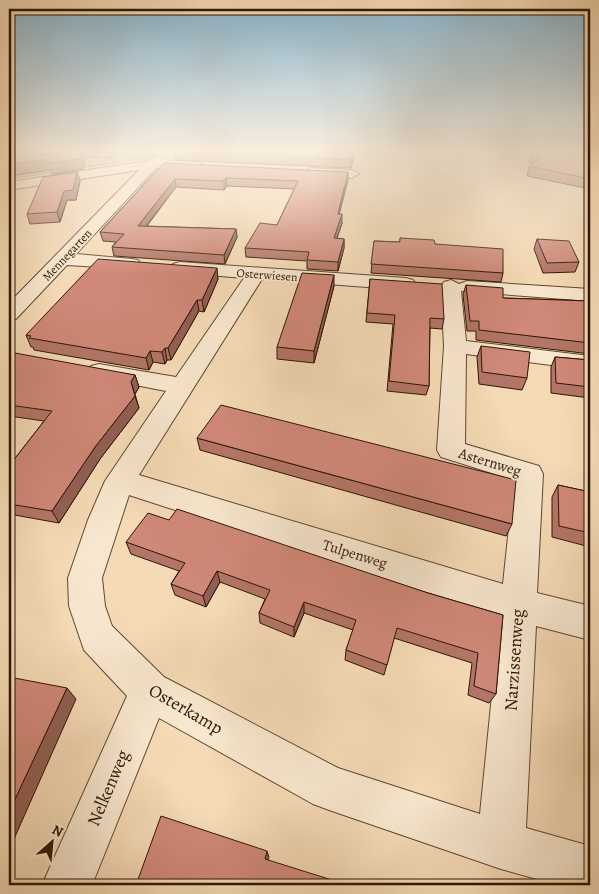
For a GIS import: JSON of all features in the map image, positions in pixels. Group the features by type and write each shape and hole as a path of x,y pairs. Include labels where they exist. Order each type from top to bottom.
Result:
{"street":[{"name":"Mennegarten","path":"9,315 126,192"},
{"name":"Osterwiesen","path":"64,259 256,274 590,295"},
{"name":"Osterkamp","path":"256,274 120,481 104,520 85,578 87,606 97,637 150,691 328,788 501,845 590,870"},
{"path":"436,285 455,346 590,363"},
{"name":"Asternweg","path":"455,346 451,450 529,474"},
{"path":"77,366 184,386"},
{"name":"Narzissenweg","path":"501,845 529,474"},
{"name":"Tulpenweg","path":"120,481 518,604 590,623"},
{"name":"Nelkenweg","path":"66,885 150,691"}],"building":[{"path":"37,192 64,192 57,212 27,214"},
{"path":"137,192 165,192 138,226 236,229 224,255 112,247 124,234 100,232"},
{"path":"293,192 343,192 338,214 342,214 334,238 344,239 338,262 307,260 309,252 245,248 260,223 277,225"},
{"path":"400,238 434,240 435,244 503,249 503,273 371,264 374,241 400,242"},
{"path":"537,239 569,241 579,262 547,263"},
{"path":"98,259 217,268 202,300 197,300 168,348 165,348 162,352 150,351 146,358 29,338 31,336 26,335"},
{"path":"302,273 334,275 314,351 277,347"},
{"path":"370,279 442,284 444,319 430,318 429,386 389,381 395,315 367,313"},
{"path":"466,285 503,288 503,298 590,301 590,343 479,330 479,321 470,321"},
{"path":"481,346 530,352 527,378 482,372"},
{"path":"15,353 135,375 131,382 135,396 95,447 52,511 9,504 9,466 52,411 9,405 9,359"},
{"path":"555,357 590,360 590,387 556,383"},
{"path":"221,405 516,480 512,524 197,438"},
{"path":"558,485 590,492 590,533 559,526"},
{"path":"177,509 428,593 503,615 496,694 474,686 478,653 397,628 387,665 346,650 356,620 304,602 294,627 259,613 270,590 217,571 203,596 171,584 185,563 126,542 148,513 169,520"},
{"path":"9,677 67,688 9,812"},
{"path":"161,816 267,851 265,859 348,885 136,885"}]}
